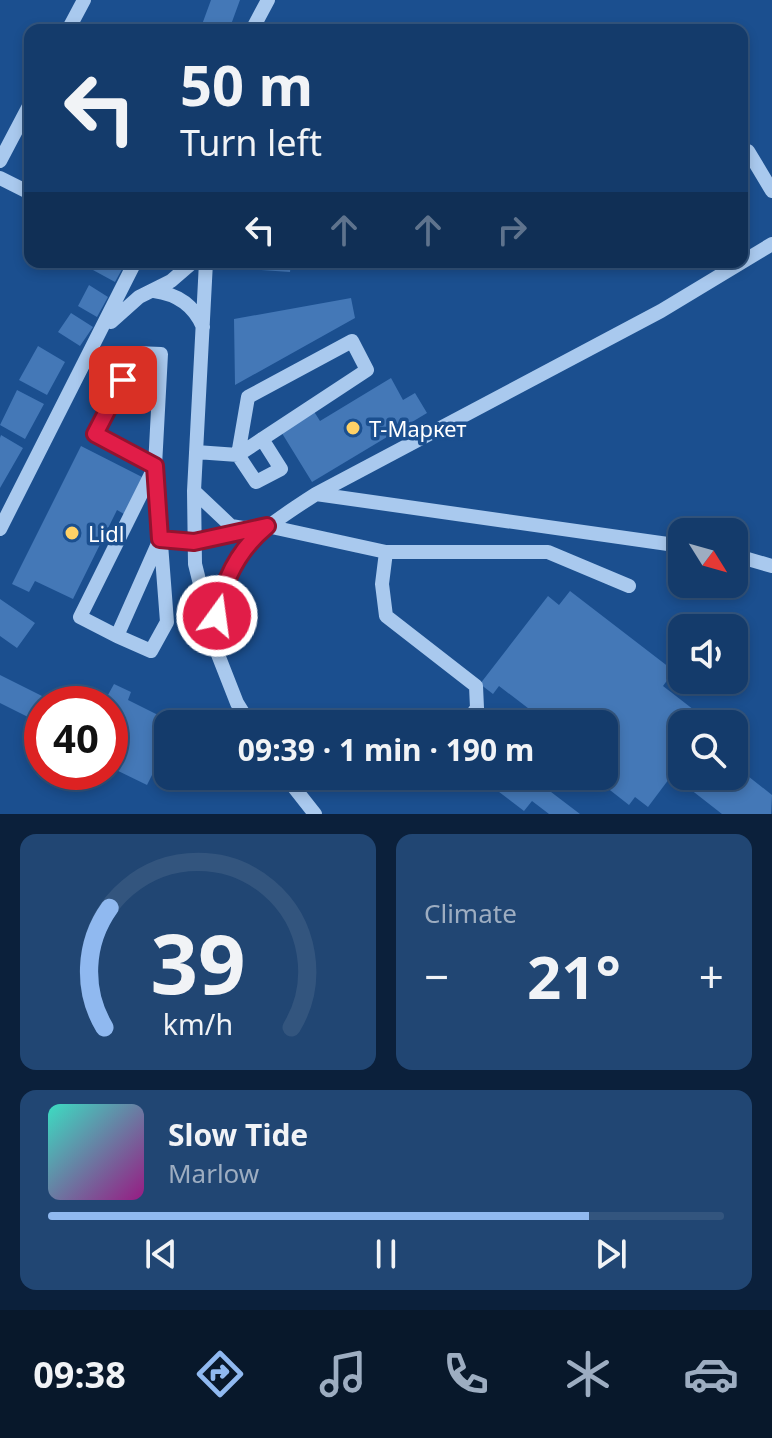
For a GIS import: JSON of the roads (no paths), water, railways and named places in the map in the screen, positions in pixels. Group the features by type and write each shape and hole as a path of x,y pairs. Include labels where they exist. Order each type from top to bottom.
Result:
{"street":[{"path":"71,24 84,0"},
{"path":"255,24 268,0"},
{"path":"0,161 24,115"},
{"path":"748,151 772,191"},
{"path":"0,178 24,190"},
{"path":"748,258 772,244"},
{"path":"0,529 132,268"},
{"path":"99,334 125,307 154,291 185,268"},
{"path":"206,268 194,542 199,586 217,652 241,710"},
{"path":"217,652 217,616 226,578 246,545 267,526 316,494 661,311 732,268"},
{"path":"154,291 169,293 190,306 198,315 204,331"},
{"path":"196,452 238,455 262,439 367,370 352,341 248,397 238,455 256,482 281,469 262,439"},
{"path":"155,466 80,617 151,651 167,622 155,466 161,354 136,353 95,434 155,466"},
{"path":"194,491 231,526 267,526 386,552 548,552 629,586"},
{"path":"316,494 668,544"},
{"path":"160,539 194,542 267,526"},
{"path":"117,636 160,539"},
{"path":"386,552 382,584 386,616 476,686 476,710"},
{"path":"748,559 772,566"},
{"path":"296,790 311,813"}],"place":[{"name":"Т-Маркет","path":"353,428"},
{"name":"Lidl","path":"72,533"}]}
